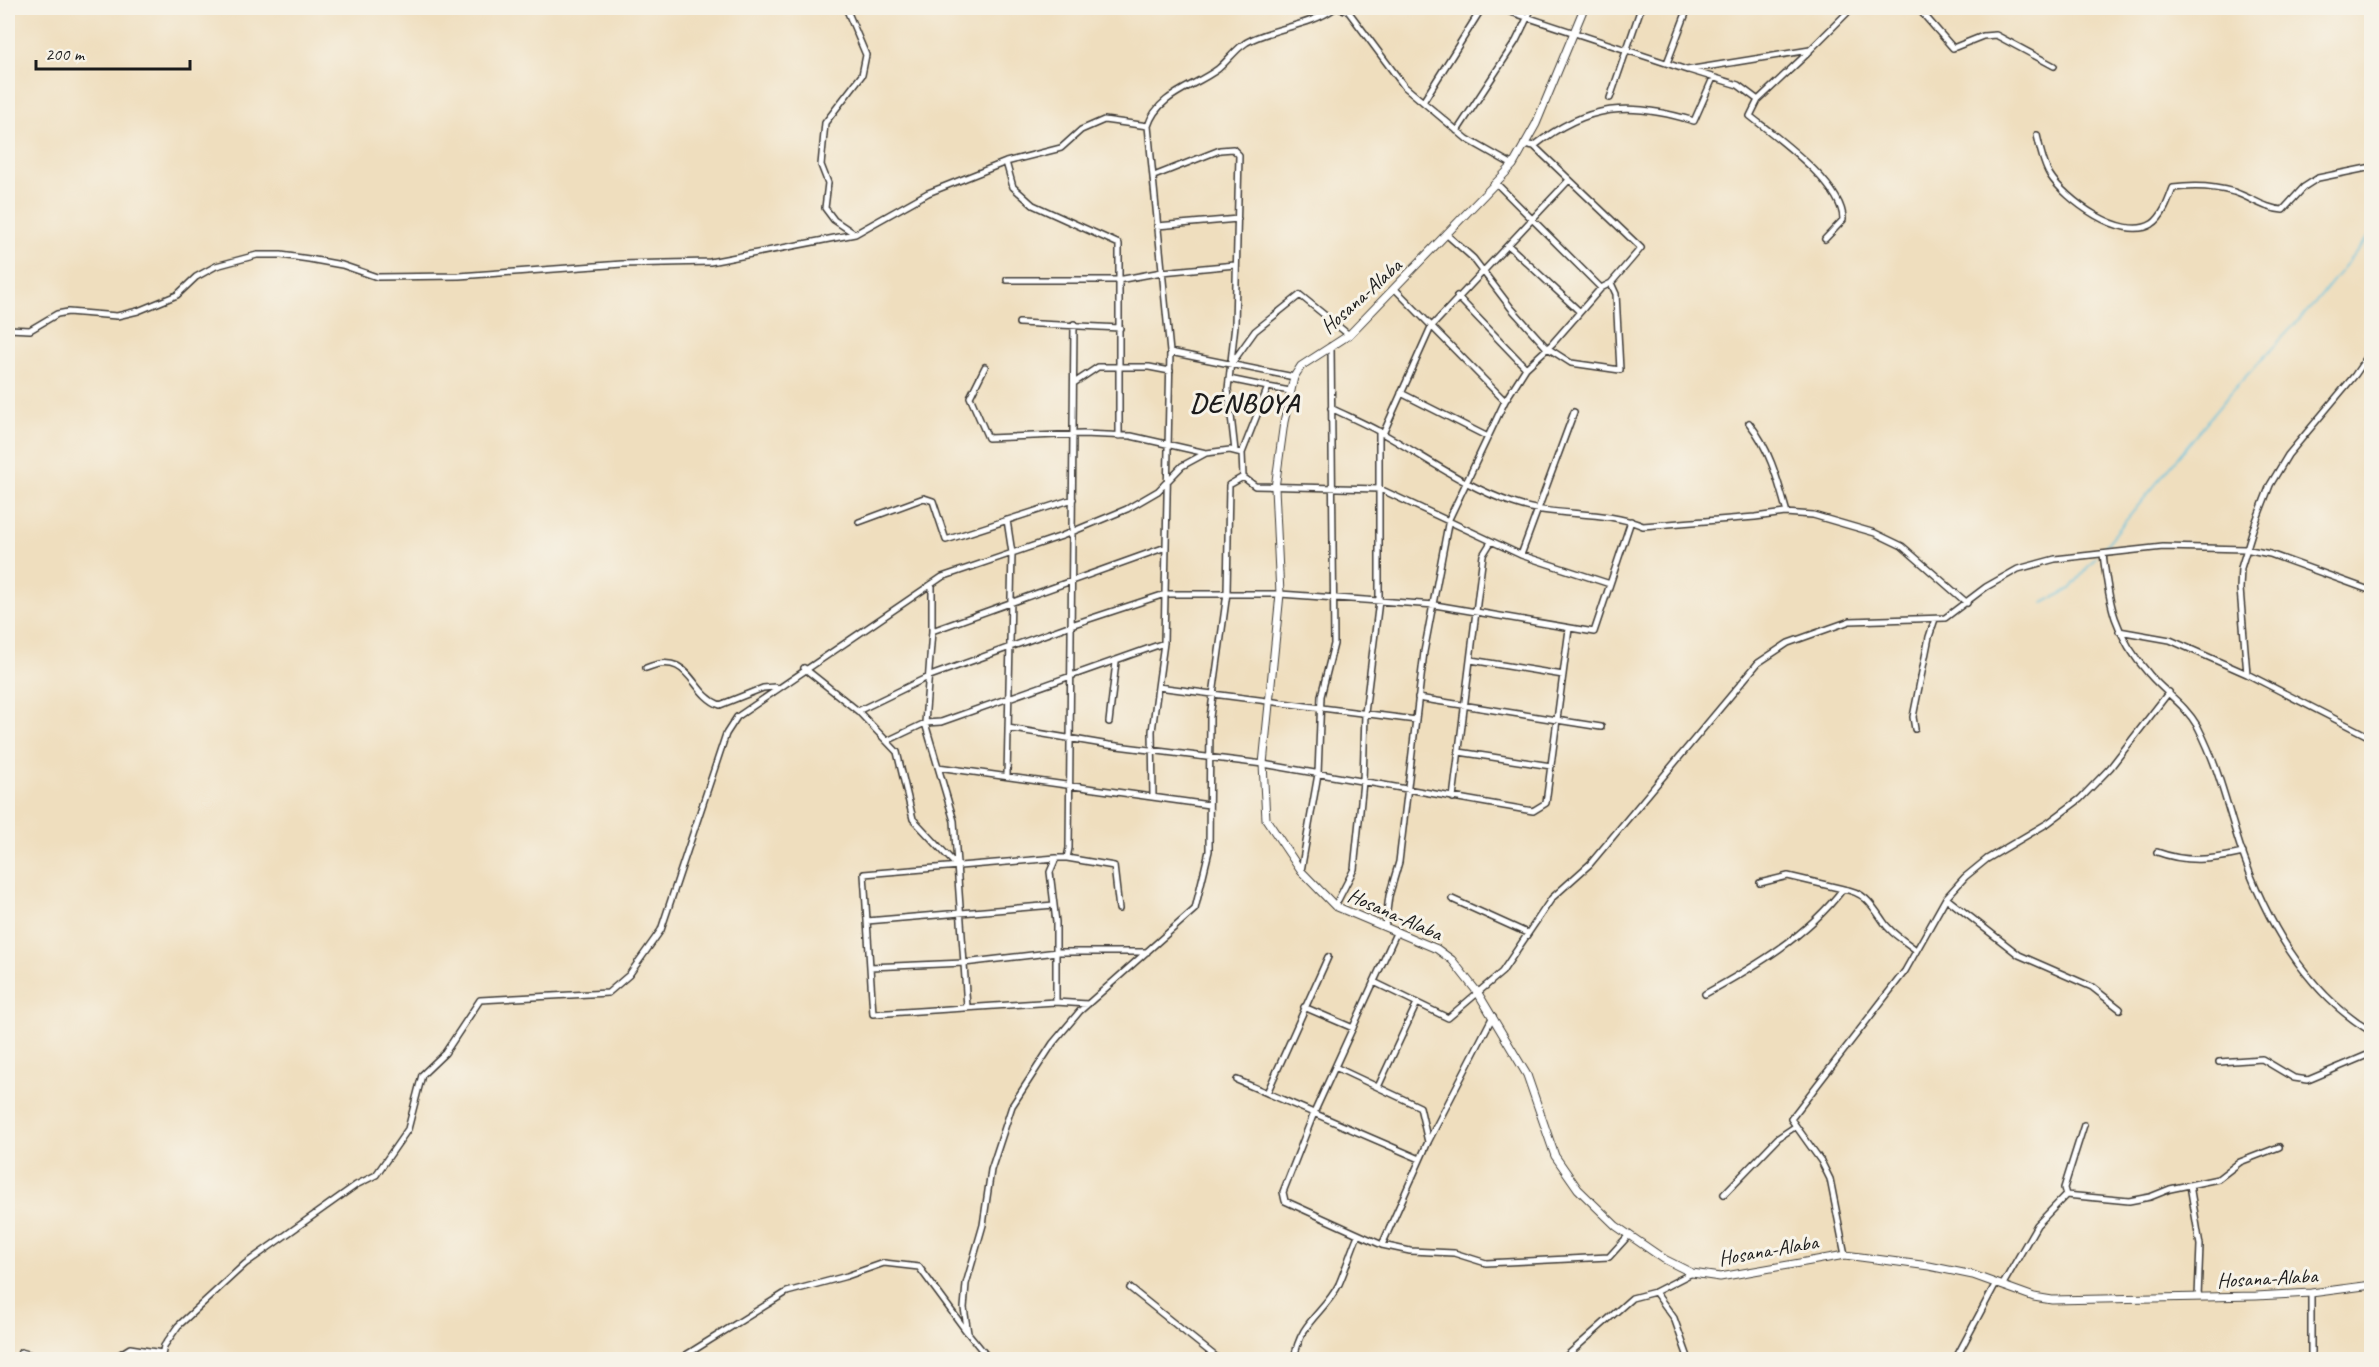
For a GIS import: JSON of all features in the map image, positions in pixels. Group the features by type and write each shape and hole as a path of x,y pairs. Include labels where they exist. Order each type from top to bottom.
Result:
{"main road":[{"name":"Hosana-Alaba","path":"1584,8 1536,124 1513,165 1349,335 1301,366 1294,377 1275,488 1280,594 1263,764 1266,819 1301,871 1335,906 1437,949 1452,960 1478,993 1527,1075 1555,1156 1578,1189 1629,1235 1692,1273 1720,1277 1845,1255 1929,1266 2034,1297 2052,1300 2198,1298 2311,1293 2372,1285"}],"street":[{"path":"846,8 866,55 862,75 825,123 821,165 828,183 825,208 834,220 855,234"},
{"path":"1153,797 1152,751 1164,643 1170,352 1148,126 1152,114 1164,102 1217,69 1241,46 1288,26 1318,19 1337,8 1347,9 1396,78 1457,131 1513,165"},
{"path":"1423,102 1482,8"},
{"path":"1498,8 1738,86 1758,100"},
{"path":"1457,131 1516,41 1532,8"},
{"path":"1610,98 1641,8"},
{"path":"1667,63 1688,8"},
{"path":"1825,238 1843,220 1843,208 1812,166 1750,116 1758,100 1852,8"},
{"path":"1918,8 1953,48 1983,36 1996,35 2054,66"},
{"path":"1687,70 1810,50"},
{"path":"1534,146 1566,123 1591,113 1615,110 1665,112 1694,121 1713,78"},
{"path":"8,329 30,330 57,314 68,312 117,316 138,311 177,295 196,276 216,266 257,255 281,255 342,265 376,277 459,276 610,264 710,262 855,234 928,193 1006,162 1061,148 1081,130 1104,120 1148,126"},
{"path":"2037,135 2049,174 2065,192 2104,220 2135,228 2151,224 2159,216 2173,188 2209,186 2236,193 2270,209 2283,210 2304,187 2318,178 2372,168"},
{"path":"1385,926 1389,896 1399,862 1424,652 1435,605 1449,519 1505,401 1526,368 1546,347 1552,344 1601,288 1611,283 1641,248 1534,146 1524,144"},
{"path":"1154,177 1220,150 1233,149 1239,154 1235,325 1229,379 1243,477 1255,486 1275,488 1332,486 1380,489 1449,519 1521,555 1610,584"},
{"path":"1006,162 1013,187 1033,205 1119,244 1119,436"},
{"path":"1335,906 1354,869 1363,782 1365,713 1379,601 1381,433 1431,327 1569,180"},
{"path":"1497,184 1601,288"},
{"path":"1157,226 1238,219"},
{"path":"1447,235 1473,258 1546,347 1571,363 1620,370 1616,294 1611,283"},
{"path":"1508,245 1580,312"},
{"path":"1007,280 1120,280 1162,272 1235,265"},
{"path":"1395,289 1505,401"},
{"path":"1231,364 1255,331 1300,294 1349,335"},
{"path":"1457,297 1526,368"},
{"path":"1018,323 1120,328"},
{"path":"1067,858 1074,324"},
{"path":"1301,871 1317,774 1320,707 1334,644 1331,346"},
{"path":"2247,674 2240,589 2245,549 2270,485 2288,455 2372,350"},
{"path":"1170,352 1294,377"},
{"path":"1074,383 1098,367 1119,366 1170,370"},
{"path":"984,367 970,397 988,438 1074,434 1119,436 1206,453 1239,452"},
{"path":"1229,379 1290,392"},
{"path":"1239,452 1268,387"},
{"path":"1401,393 1488,437"},
{"path":"1331,408 1381,433 1467,483 1510,503 1538,511 1594,515 1631,521 1643,526 1787,513 1807,514 1841,522 1875,533 1902,546 1966,603"},
{"path":"1521,555 1574,412"},
{"path":"1749,423 1759,435 1777,476 1787,513"},
{"path":"111,1359 130,1348 162,1356 164,1346 178,1326 245,1264 356,1185 376,1175 408,1129 422,1075 445,1053 480,1000 608,993 629,975 661,930 726,734 737,717 804,668 942,577 1127,510 1158,490 1182,466 1206,453"},
{"path":"968,1333 964,1308 966,1284 983,1225 991,1170 1012,1106 1053,1043 1088,1004 1195,909 1209,851 1213,694 1227,593 1229,485 1243,477"},
{"path":"859,522 924,498 933,501 946,540 1073,499"},
{"path":"1007,520 1012,553 1007,776"},
{"path":"858,711 930,676 1165,594 1280,594 1435,605 1594,632 1631,521"},
{"path":"1453,798 1483,555 1491,542"},
{"path":"932,631 1166,547"},
{"path":"1374,982 1448,1018 1502,972 1552,898 1590,864 1758,663 1788,643 1850,621 1945,618 1986,587 2018,569 2055,559 2163,547 2245,549 2270,554 2372,591"},
{"path":"2103,554 2107,590 2119,631 2150,675 2188,709 2217,766 2243,853 2259,897 2280,936 2309,976 2330,999 2372,1032"},
{"path":"932,584 930,676 925,723 954,821 967,1007"},
{"path":"1915,729 1914,717 1929,636 1935,619"},
{"path":"1008,728 1152,751 1263,764 1533,812 1546,803 1569,629"},
{"path":"2119,631 2170,640 2247,674 2372,738"},
{"path":"887,741 925,723 941,722 1071,678 1164,643"},
{"path":"1471,660 1563,675"},
{"path":"646,668 666,662 677,666 690,674 711,701 720,705 763,688 777,687"},
{"path":"1109,722 1116,662"},
{"path":"804,668 858,711 897,752 913,819 957,866"},
{"path":"1158,687 1416,720"},
{"path":"1845,1255 1830,1179 1821,1161 1791,1119 1905,971 1946,898 1965,876 1987,859 2048,823 2080,799 2110,768 2169,692"},
{"path":"1418,698 1601,727"},
{"path":"1459,752 1551,766"},
{"path":"938,767 1209,805"},
{"path":"2157,852 2177,860 2196,861 2243,853"},
{"path":"1056,858 1050,872 1057,952 1056,1002"},
{"path":"1088,1004 1056,1002 873,1014 864,874 1067,858 1114,866 1119,909"},
{"path":"1760,883 1788,876 1851,890 1866,898 1878,909 1883,921 1896,935 1916,950"},
{"path":"1705,994 1762,962 1812,924 1843,889"},
{"path":"1946,898 2019,955 2092,987 2120,1009"},
{"path":"1452,899 1527,933"},
{"path":"867,921 1054,905"},
{"path":"1397,931 1314,1113 1283,1192 1285,1201 1382,1245 1410,1251 1454,1253 1486,1263 1609,1257 1629,1235"},
{"path":"870,967 964,963 1057,952 1147,951"},
{"path":"1267,1093 1328,957"},
{"path":"1378,1087 1417,1003"},
{"path":"1304,1007 1353,1028"},
{"path":"1382,1245 1428,1142 1493,1016"},
{"path":"2219,1062 2262,1059 2294,1078 2308,1080 2372,1053"},
{"path":"1335,1067 1420,1107 1428,1142"},
{"path":"1237,1080 1420,1159"},
{"path":"2066,1195 2064,1188 2084,1125"},
{"path":"1724,1194 1778,1138 1796,1126"},
{"path":"2066,1195 2129,1201 2218,1179 2240,1162 2279,1147"},
{"path":"2190,1185 2200,1245 2198,1298"},
{"path":"1955,1359 2037,1225 2066,1195"},
{"path":"1294,1359 1296,1346 1309,1320 1339,1284 1358,1235"},
{"path":"678,1359 787,1292 884,1263 919,1267 990,1359"},
{"path":"1562,1359 1632,1298 1655,1292 1692,1273"},
{"path":"1130,1288 1220,1359"},
{"path":"1655,1292 1674,1318 1689,1359"},
{"path":"2311,1293 2311,1359"},
{"path":"18,1359 21,1352 49,1359"}],"waterway":[{"path":"2101,551 2232,391 2315,303 2369,236 2372,228"},
{"path":"2043,603 2070,589 2096,557"}],"district":[{"name":"DENBOYA","path":"1245,403"}]}
